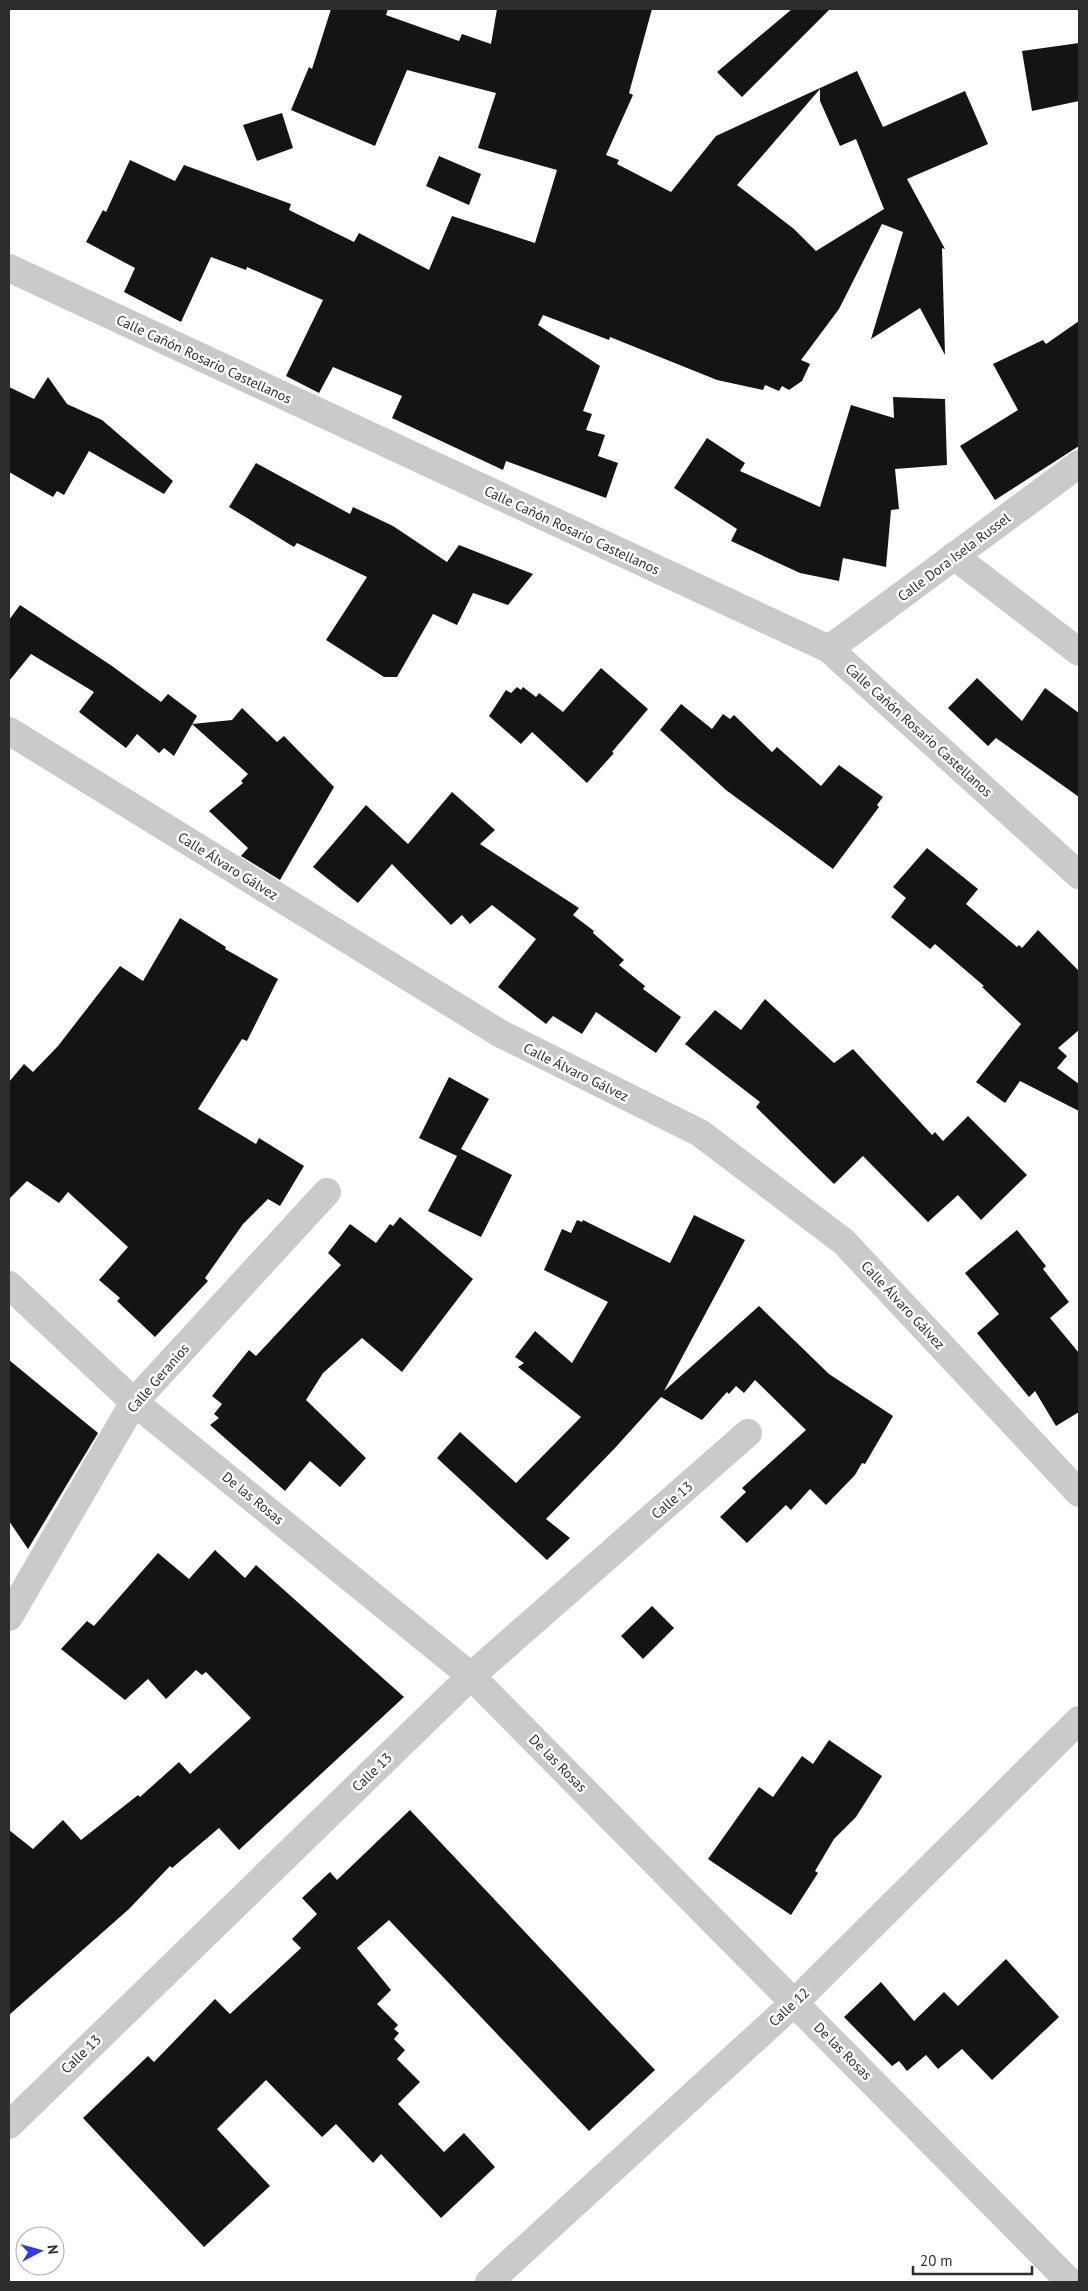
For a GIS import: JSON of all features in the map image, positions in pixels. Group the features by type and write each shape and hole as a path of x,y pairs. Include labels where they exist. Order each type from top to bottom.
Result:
{"street":[{"name":"Calle Cañón Rosario Castellanos","path":"9,268 829,650 1079,875"},
{"name":"Calle Dora Isela Russel","path":"829,650 1079,464"},
{"path":"954,556 1079,652"},
{"name":"Calle Álvaro Gálvez","path":"9,731 501,1034 700,1133 844,1242 1079,1493"},
{"name":"Calle Geranios","path":"9,1617 134,1402 327,1192"},
{"name":"De las Rosas","path":"9,1285 134,1402 471,1676 1070,2282"},
{"name":"Calle 13","path":"9,2125 471,1676 748,1433"},
{"name":"Calle 12","path":"489,2282 795,2002 1079,1720"}],"building":[{"path":"331,9 388,9 386,15 459,41 462,34 491,44 497,9 652,9 629,93 633,95 606,155 619,160 617,164 671,192 716,136 857,71 883,127 965,91 988,144 907,179 945,249 942,248 945,355 920,308 871,339 903,232 882,224 839,309 801,360 810,364 802,381 789,390 782,386 779,391 765,385 763,390 717,380 610,337 609,340 543,315 538,325 600,366 583,411 592,414 586,430 605,435 598,456 618,463 606,498 506,461 503,470 392,418 402,396 333,367 319,393 286,376 323,300 247,267 246,270 211,257 181,322 124,292 135,268 86,242 103,210 106,212 130,160 175,181 184,165 291,204 289,210 354,242 359,233 429,270 452,216 535,243 557,170 478,148 496,93 407,70 375,146 291,110 309,67 312,69","holes":["820,89 820,101 840,146 856,139 884,209 816,251 794,229 737,185"]},
{"path":"792,9 830,9 742,97 717,72"},
{"path":"1079,43 1079,101 1032,111 1022,51"},
{"path":"282,113 293,148 257,161 243,125"},
{"path":"439,156 481,174 469,205 426,186"},
{"path":"1079,321 1079,446 995,500 960,446 1018,410 993,364 1043,340 1046,344"},
{"path":"48,377 67,404 102,420 173,481 164,494 89,451 64,495 57,491 53,497 9,472 9,387 34,399"},
{"path":"893,397 945,399 947,465 895,469 899,509 891,510 886,567 843,558 839,581 800,573 731,541 737,529 674,488 707,438 745,463 740,471 820,507 851,405 894,418"},
{"path":"256,463 350,514 353,507 393,526 447,562 459,545 533,574 508,605 473,593 457,625 433,614 397,677 384,677 326,640 367,577 297,543 294,547 229,507"},
{"path":"20,605 112,666 161,702 168,694 197,716 174,756 164,748 159,753 137,734 126,748 79,712 94,692 31,654 9,681 9,620"},
{"path":"601,668 648,709 612,752 614,753 587,783 532,732 521,744 489,716 506,690 511,693 517,687 521,690 523,687 536,697 539,693 563,712"},
{"path":"977,678 1022,721 1045,688 1079,713 1079,797 996,738 988,746 948,708"},
{"path":"681,704 712,729 723,714 730,719 734,715 772,752 777,747 821,786 839,765 883,797 877,805 879,807 833,869 726,790 660,730"},
{"path":"242,708 277,742 284,736 334,787 280,880 241,856 248,848 209,811 243,783 241,781 248,774 192,724 232,720"},
{"path":"452,792 495,830 480,844 579,908 573,915 594,931 593,933 624,960 619,965 645,986 643,989 681,1017 656,1053 596,1012 582,1034 553,1016 546,1024 498,987 536,939 492,905 470,924 462,915 451,925 392,864 358,903 313,867 366,805 408,844"},
{"path":"927,848 978,889 966,904 1017,947 1019,945 1022,948 1038,930 1079,971 1079,1030 1058,1048 1067,1056 1057,1068 1079,1084 1079,1111 1020,1081 1005,1103 976,1082 1021,1024 982,987 984,986 935,944 930,949 891,917 906,898 893,887"},
{"path":"180,918 226,947 225,949 278,979 247,1041 242,1039 198,1109 256,1144 259,1138 304,1166 280,1206 268,1199 243,1224 205,1278 208,1281 155,1337 117,1301 120,1298 99,1280 128,1247 68,1192 59,1203 27,1181 9,1199 9,1082 24,1064 33,1072 58,1046 120,966 143,981"},
{"path":"765,999 834,1063 853,1049 932,1135 935,1132 943,1141 968,1116 1027,1175 981,1220 958,1195 928,1222 863,1156 834,1184 756,1107 760,1102 685,1044 715,1010 741,1030"},
{"path":"449,1077 489,1099 461,1149 512,1175 481,1237 428,1211 457,1156 419,1138"},
{"path":"694,1215 745,1240 664,1391 759,1306 829,1374 893,1416 865,1464 862,1463 855,1475 826,1505 810,1489 791,1510 786,1505 747,1543 720,1517 746,1492 742,1488 806,1430 755,1380 744,1393 736,1386 729,1394 727,1392 702,1420 661,1397 615,1448 546,1519 570,1538 547,1560 437,1458 460,1432 516,1483 581,1417 518,1367 524,1363 515,1357 535,1331 572,1363 608,1302 544,1270 562,1229 571,1233 577,1220 582,1222 583,1220 670,1263"},
{"path":"400,1217 473,1279 402,1372 362,1338 323,1373 306,1400 366,1458 340,1487 310,1461 285,1491 210,1425 219,1418 214,1414 222,1404 212,1396 249,1350 256,1356 341,1265 328,1253 350,1224 376,1243 390,1224 393,1226"},
{"path":"1017,1230 1046,1266 1043,1269 1069,1302 1050,1318 1079,1353 1079,1412 1056,1426 1035,1391 1029,1397 977,1333 999,1314 965,1273"},
{"path":"9,1360 98,1433 28,1549 9,1521"},
{"path":"215,1550 245,1578 256,1565 404,1697 239,1850 219,1828 172,1868 170,1866 129,1909 9,2015 9,1830 33,1849 63,1820 81,1840 138,1795 140,1797 179,1762 190,1774 251,1718 206,1672 202,1675 196,1670 166,1699 148,1679 125,1700 61,1649 87,1621 94,1626 158,1553 189,1579"},
{"path":"652,1606 674,1628 643,1659 621,1636"},
{"path":"829,1740 882,1776 856,1817 834,1839 815,1871 818,1873 791,1915 708,1859 759,1787 773,1797 802,1756 813,1764"},
{"path":"410,1810 655,2070 589,2131 389,1920 357,1948 391,1990 377,2004 398,2025 394,2029 399,2033 394,2039 405,2050 397,2059 420,2082 398,2104 444,2152 464,2133 495,2167 441,2218 381,2154 373,2163 336,2124 322,2137 266,2080 217,2129 270,2186 204,2247 83,2118 148,2056 154,2062 215,1999 230,2014 301,1948 292,1939 317,1914 302,1898 330,1872 337,1880"},
{"path":"1006,1959 1059,2017 992,2080 962,2049 938,2069 926,2055 907,2071 899,2061 892,2066 844,2017 881,1982 914,2021 944,1992 958,2006"}]}
